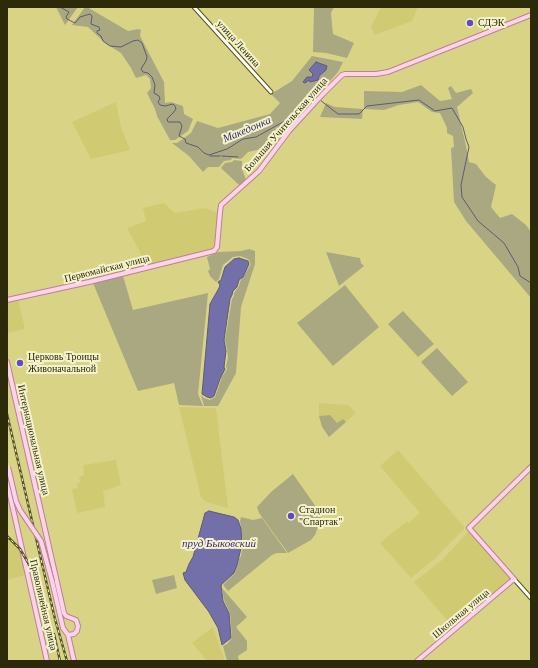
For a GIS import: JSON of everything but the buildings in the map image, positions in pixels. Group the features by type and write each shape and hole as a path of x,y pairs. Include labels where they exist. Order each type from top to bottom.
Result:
{"main road":[{"name":"Большая Учительская улица","path":"210,252 214,251 217,247 221,205 259,171 289,131 339,77 345,74 376,74 388,72 531,16"},
{"name":"Первомайская улица","path":"7,300 89,282 210,252"},
{"name":"Интернациональная улица","path":"7,362 64,613 66,616 76,620 78,626 77,631 74,634 68,635"},
{"path":"7,466 16,501 20,510 41,541 63,628 68,635 74,661"},
{"path":"514,579 469,528 531,467"},
{"name":"Праволинейная улица","path":"7,482 47,661"},
{"name":"Школьная улица","path":"417,661 514,579"}],"street":[{"name":"улица Ленина","path":"194,7 271,92"},
{"path":"514,579 531,598"}],"shaded area":[{"path":"56,7 78,7 65,25"},
{"path":"85,7 128,31 138,29 141,30 140,36 164,82 165,103 171,102 183,106 184,114 193,119 188,131 175,140 170,140 147,93 151,88 150,79 146,75 136,78 121,53 105,43 88,27 72,25"},
{"path":"314,7 334,7 331,13 333,34 354,43 347,58 326,53 313,52"},
{"path":"381,7 418,7 412,21 375,35 371,27"},
{"path":"312,56 343,62 338,72 285,133 277,127 269,138 272,140 257,150 248,152 241,159 232,158 231,160 224,161 219,167 208,167 203,172 189,156 172,143 177,143 191,133 197,121 218,128 270,114 280,103 271,94 292,81"},
{"path":"421,85 440,101 452,99 448,88 451,86 456,93 471,89 473,93 457,107 469,162 476,164 486,177 496,185 491,207 500,218 512,214 526,225 531,232 531,298 466,221 454,202 451,148 454,147 453,136 447,133 447,128 440,113 432,112 418,102 399,105 384,110 364,108 364,91 402,92"},
{"path":"116,102 121,127 130,150 91,159 72,122"},
{"path":"326,103 335,107 363,109 362,119 320,117"},
{"path":"234,160 242,161 242,169 246,180 239,185 221,168 225,163 232,162"},
{"path":"164,203 175,213 206,208 218,213 215,247 210,251 147,265 127,228 146,221 143,208"},
{"path":"249,249 255,251 255,264 241,307 236,373 218,406 204,406 201,395 210,400 215,397 222,377 227,369 226,366 228,358 225,340 232,299 251,264 248,259 240,256 233,257 223,265 219,279 216,282 210,276 208,271 210,269 207,257 218,252 241,251"},
{"path":"326,252 360,258 361,263 364,266 339,286"},
{"path":"123,276 133,310 208,293 198,394 203,406 179,405 174,383 138,391 93,283"},
{"path":"345,285 379,327 333,366 297,323"},
{"path":"18,300 25,329 7,333 7,302"},
{"path":"403,311 434,344 418,357 388,324"},
{"path":"437,348 468,382 452,396 421,362"},
{"path":"319,403 348,405 356,413 346,422 343,419 337,423 330,415 319,416"},
{"path":"179,407 216,408 228,508 206,502 201,497"},
{"path":"330,415 337,423 343,419 346,422 329,437 322,427 319,416"},
{"path":"398,450 465,528 437,557 411,578 380,543 407,521 409,523 420,513 380,466"},
{"path":"116,460 121,485 103,491 105,507 77,513 72,489 77,488 77,484 80,482 79,477 84,475 83,465"},
{"name":"Стадион \"Спартак\"","path":"293,474 319,511 321,519 315,535 311,540 288,553 259,513 257,507 271,492"},
{"path":"241,517 253,520 262,518 287,553 277,553 272,555 228,591 223,585 235,573 241,556 243,544 240,521"},
{"path":"469,531 511,578 453,627 414,582 442,560"},
{"path":"9,538 20,549 25,575 7,580 7,539"},
{"path":"174,575 177,588 156,594 152,580"},
{"path":"222,588 247,617 236,627 247,641 247,650 238,656 239,661 227,661 223,646 232,638 230,613 224,600"},
{"path":"213,627 225,661 207,661 192,643"}],"water":[{"path":"316,62 327,66 326,70 319,76 318,80 310,82 309,80 305,83 303,82 307,77 312,77 313,74 309,70"},
{"path":"239,258 248,261 249,264 230,299 224,340 226,351 225,369 214,396 211,398 202,394 210,304 219,288 220,285 218,282 221,280 225,267 234,259"},
{"name":"пруд Быковский","path":"209,511 234,517 238,520 241,529 242,544 237,565 234,573 221,585 223,601 229,613 231,638 222,645 218,628 209,612 185,580 183,573 186,572 193,557 205,513"}],"waterway":[{"name":"Македонка","path":"60,7 69,12 66,17 67,19 75,23 80,17 90,14 92,16 91,24 99,27 100,30 97,31 97,33 101,36 103,41 110,46 121,47 138,40 142,43 147,57 141,69 143,72 148,73 152,77 155,85 154,93 159,96 160,99 158,102 160,105 165,106 173,104 176,109 167,119 168,122 180,122 182,126 179,136 185,139 186,143 198,147 204,153 209,155 227,149 243,139 256,137 292,117 312,97 317,99"},
{"name":"Македонка","path":"320,100 338,114 359,114 367,106 419,100 435,111 452,108 463,127 469,147 461,185 462,197 478,221 504,243 518,267 520,276 531,283"},
{"name":"Македонка","path":"210,156 220,156"},
{"path":"222,156 238,157"}],"railway":[{"path":"7,414 55,619 67,661"},
{"path":"7,536 20,549 33,571"},
{"path":"54,634 60,661"}],"place":[{"name":"СДЭК","path":"470,23"},
{"name":"Церковь Троицы Живоначальной","path":"20,363"},
{"name":"Стадион \"Спартак\"","path":"291,516"}]}
